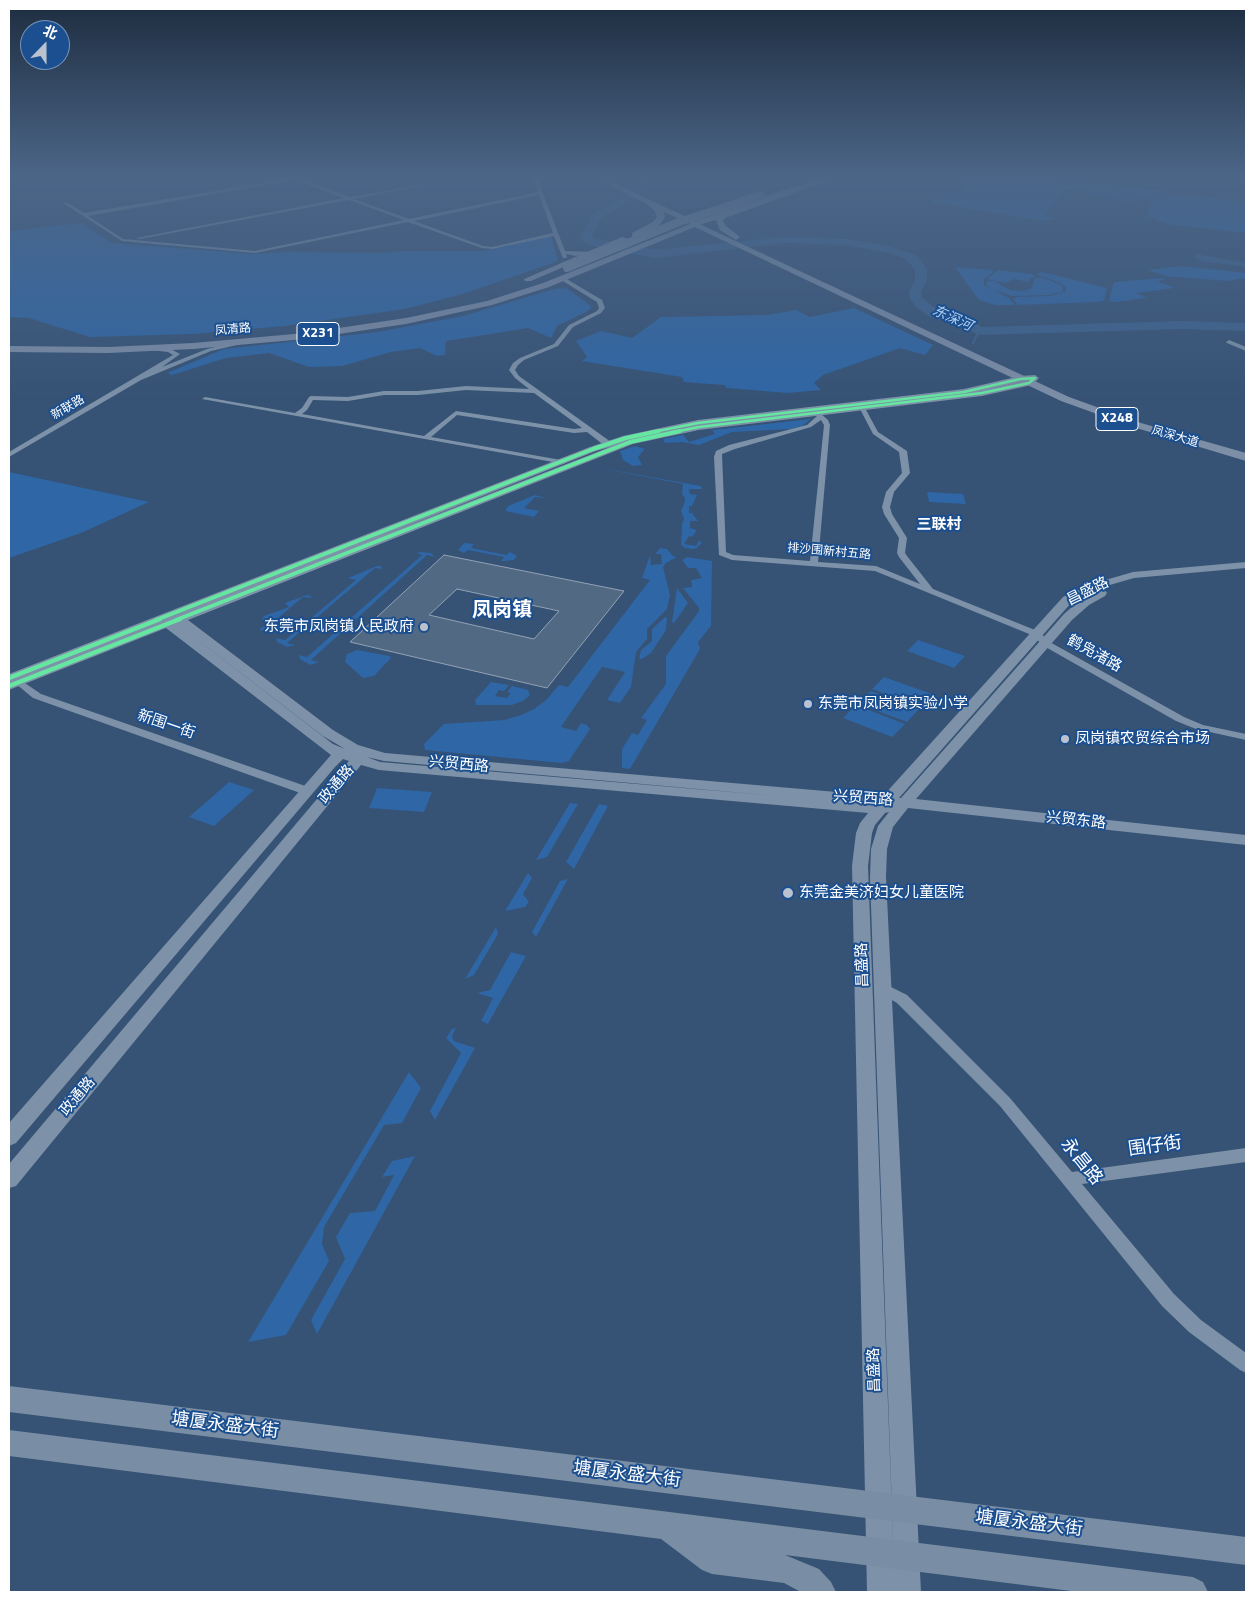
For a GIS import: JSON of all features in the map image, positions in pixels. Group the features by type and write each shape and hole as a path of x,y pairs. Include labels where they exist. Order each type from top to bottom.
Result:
{"main road":[{"name":"凤清路","path":"457,309 536,284 592,253"},
{"name":"凤清路","path":"9,343 112,345 247,337 374,321 447,306 526,284 607,253"},
{"name":"凤清路","path":"9,349 151,349 249,342 382,325 489,303 562,280 626,253"},
{"name":"X248","path":"757,253 865,302"},
{"name":"X248","path":"768,253 865,302"},
{"name":"凤清路","path":"517,282 569,267"},
{"name":"凤清路","path":"447,306 470,297"},
{"name":"凤深大道","path":"865,302 1083,406 1124,421 1246,457"},
{"name":"凤深大道","path":"1028,380 1077,396 1128,416 1246,450"},
{"name":"塘厦永盛大街","path":"9,1399 1246,1551"},
{"path":"9,1442 1193,1592"},
{"path":"665,1524 712,1560 784,1569 809,1579 821,1592"}],"street":[{"path":"563,253 569,267"},
{"path":"568,253 587,253"},
{"path":"562,280 600,301 603,306 599,312 571,326 556,344 515,364 512,370 536,391 608,444"},
{"name":"新联路","path":"138,379 209,350 249,342"},
{"path":"1229,342 1246,349"},
{"name":"新联路","path":"9,455 176,355 169,350 151,349"},
{"path":"171,619 630,442 699,427 820,415 982,393 1028,380"},
{"path":"12,682 561,462 643,433 680,426 964,392 1028,380"},
{"path":"296,415 305,409 311,398 348,399 384,393 418,393 466,388 536,391"},
{"path":"205,399 561,462"},
{"path":"863,409 875,433 900,449 904,454 905,476 890,492 886,507 888,514 903,538 902,567"},
{"path":"425,438 456,413 574,431 589,430"},
{"path":"814,564 827,426 826,420 820,415"},
{"name":"排沙围新村五路","path":"820,415 808,426 732,447 719,453 722,553 732,557 876,568 930,590"},
{"name":"昌盛路","path":"881,1592 894,1553 883,988 877,862 886,826 1041,638 1067,600 1102,583 1145,573 1246,565"},
{"path":"876,568 902,567 930,590"},
{"name":"昌盛路","path":"908,1592 894,1553 860,866 864,833 868,823 884,805 1041,638 1094,596 1112,589 1150,580 1246,572"},
{"name":"鹤凫渚路","path":"930,590 1041,638 1180,719 1200,727 1246,737"},
{"path":"171,619 317,739 340,754"},
{"name":"兴贸西路","path":"171,619 360,756 402,769 884,805 905,802"},
{"name":"新围一街","path":"12,682 37,696 307,791"},
{"name":"政通路","path":"9,1137 340,754 360,756"},
{"name":"政通路","path":"9,1179 360,756"},
{"name":"兴贸东路","path":"905,802 1246,840"},
{"name":"永昌路","path":"883,988 902,999 1005,1102 1168,1300 1195,1326 1246,1364"},
{"name":"围仔街","path":"1069,1180 1246,1155"}],"shaded area":[{"path":"9,253 556,253 558,261 463,294 405,309 285,326 192,334 90,337 29,318 9,317"},
{"path":"1195,254 1246,263 1246,267 1202,261 1196,258"},
{"path":"1182,266 1246,273 1246,278 1227,281 1165,276 1148,270"},
{"path":"955,267 993,270 984,279 984,285 1009,298 1015,305 995,305 979,300"},
{"path":"998,270 1037,276 1031,278 1029,282 1014,279 1006,283 987,279"},
{"path":"1042,272 1107,288 1104,301 1018,305 1013,299 1016,297 1051,296 1066,291 1066,287 1060,283 1036,274"},
{"path":"1041,277 1059,284 1063,287 1063,291 1049,295 1012,296 991,289 986,284 987,281 994,281 1010,290 1024,291 1032,288 1034,279"},
{"path":"1166,279 1158,281 1175,288 1136,293 1147,298 1109,301 1113,284 1116,282"},
{"path":"566,288 590,305 591,308 557,326 551,338 528,328 446,341 445,355 437,356 420,348 391,352 342,366 309,367 269,353 226,358 172,375 167,373 224,349 378,332 463,316 554,289"},
{"path":"854,308 933,345 925,355 900,348 823,375 814,383 821,390 788,393 684,382 682,377 582,361 587,357 576,341 601,331 632,338 661,317 767,315 796,310 810,317"},
{"path":"811,419 802,426 791,429 732,432 699,445 682,442 665,443 663,439 683,435 689,442 715,434 712,430"},
{"path":"635,446 645,449 638,457 642,465 633,466 623,460 620,451"},
{"path":"583,465 701,486 702,489 689,489 690,494 697,495 692,506 689,506 689,513 692,513 698,521 690,521 690,528 697,530 692,537 689,536 684,544 696,546 699,541 702,542 697,548 693,549 685,548 681,545 684,519 681,511 685,498 682,494 683,484"},
{"path":"9,472 149,502 81,533 9,558"},
{"path":"927,492 963,494 966,504 929,502"},
{"path":"535,495 547,498 535,497 524,508 539,511 534,517 505,511 508,506"},
{"path":"464,543 474,544 471,548 506,555 510,552 517,556 514,560 501,561 504,557 468,550 464,553 458,550"},
{"path":"660,548 667,549 673,556 677,557 666,563 663,567 670,595 667,609 647,629 647,639 636,652 631,687 620,703 607,700 625,672 602,667 561,727 576,731 581,723 587,725 590,729 569,761 562,763 425,750 424,744 444,724 504,720 521,715 534,709 546,700 559,685 568,687 650,580 642,578 650,555 651,565 662,564 661,554 655,554"},
{"path":"416,553 431,553 435,557 427,555 311,660 319,662 310,665 300,659 299,655 307,657 422,555"},
{"path":"687,557 712,561 711,626 698,642 700,649 630,769 622,768 622,749 632,733 638,735 647,720 641,718 666,684 666,656 699,611 699,608 683,588 692,587 691,580 702,578 696,568 688,568 682,560"},
{"path":"377,566 381,566 383,569 375,568 287,643 295,645 287,647 277,642 276,638 285,640 356,580 348,578"},
{"path":"677,588 688,603 674,623 672,622"},
{"path":"307,595 311,596 311,598 303,597 266,628 273,630 265,632 259,629 267,625 262,619 264,616 289,607 285,603"},
{"path":"665,617 667,618 666,630 651,653 639,659 641,650 652,641 652,629"},
{"path":"918,640 965,656 954,668 907,651"},
{"path":"357,650 391,658 374,676 363,678 345,662 347,654"},
{"path":"884,677 932,694 921,707 872,689"},
{"path":"491,682 509,685 504,691 499,690 495,696 507,698 511,693 507,692 512,686 528,690 530,695 523,701 512,705 476,705 475,700"},
{"path":"871,691 919,709 907,722 858,704"},
{"path":"856,705 905,724 892,737 843,718"},
{"path":"229,782 254,790 214,826 189,817"},
{"path":"377,788 432,792 424,812 369,808"},
{"path":"570,803 578,804 547,857 536,860"},
{"path":"599,804 608,806 574,869 566,862"},
{"path":"528,873 532,878 523,894 529,902 525,907 505,911"},
{"path":"568,879 536,937 532,932 560,881"},
{"path":"496,927 498,934 474,975 465,979"},
{"path":"511,952 526,956 488,1024 481,1021 493,998 477,993 490,990"},
{"path":"456,1028 452,1036 454,1041 475,1048 435,1120 430,1111 461,1053 446,1038 452,1029"},
{"path":"409,1072 421,1088 402,1123 384,1125 324,1227 322,1244 329,1261 286,1335 248,1342"},
{"path":"415,1156 317,1334 311,1320 345,1259 336,1237 350,1213 375,1211 394,1175 382,1177 392,1161"}],"building":[{"name":"东莞市凤岗镇人民政府","path":"444,555 624,591 547,688 350,642","holes":["457,589 559,611 534,639 429,615"]}],"waterway":[{"name":"东深河","path":"648,253 667,253"},
{"name":"东深河","path":"899,253 914,260 921,269 921,280 915,292 916,299 922,305 933,313 965,323 979,331 1182,325 1246,327"},
{"path":"973,343 979,331"}],"cycle path":[{"path":"9,678 593,449 626,438 698,423 964,392 1020,379 1035,378 1029,383 982,393 699,427 630,442 9,686"}],"place":[{"name":"东莞市凤岗镇人民政府","path":"424,627"},
{"name":"东莞市凤岗镇实验小学","path":"808,704"},
{"name":"凤岗镇农贸综合市场","path":"1065,739"},
{"name":"东莞金美济妇女儿童医院","path":"788,893"}],"district":[{"name":"三联村","path":"939,525"},
{"name":"凤岗镇","path":"502,611"}]}
